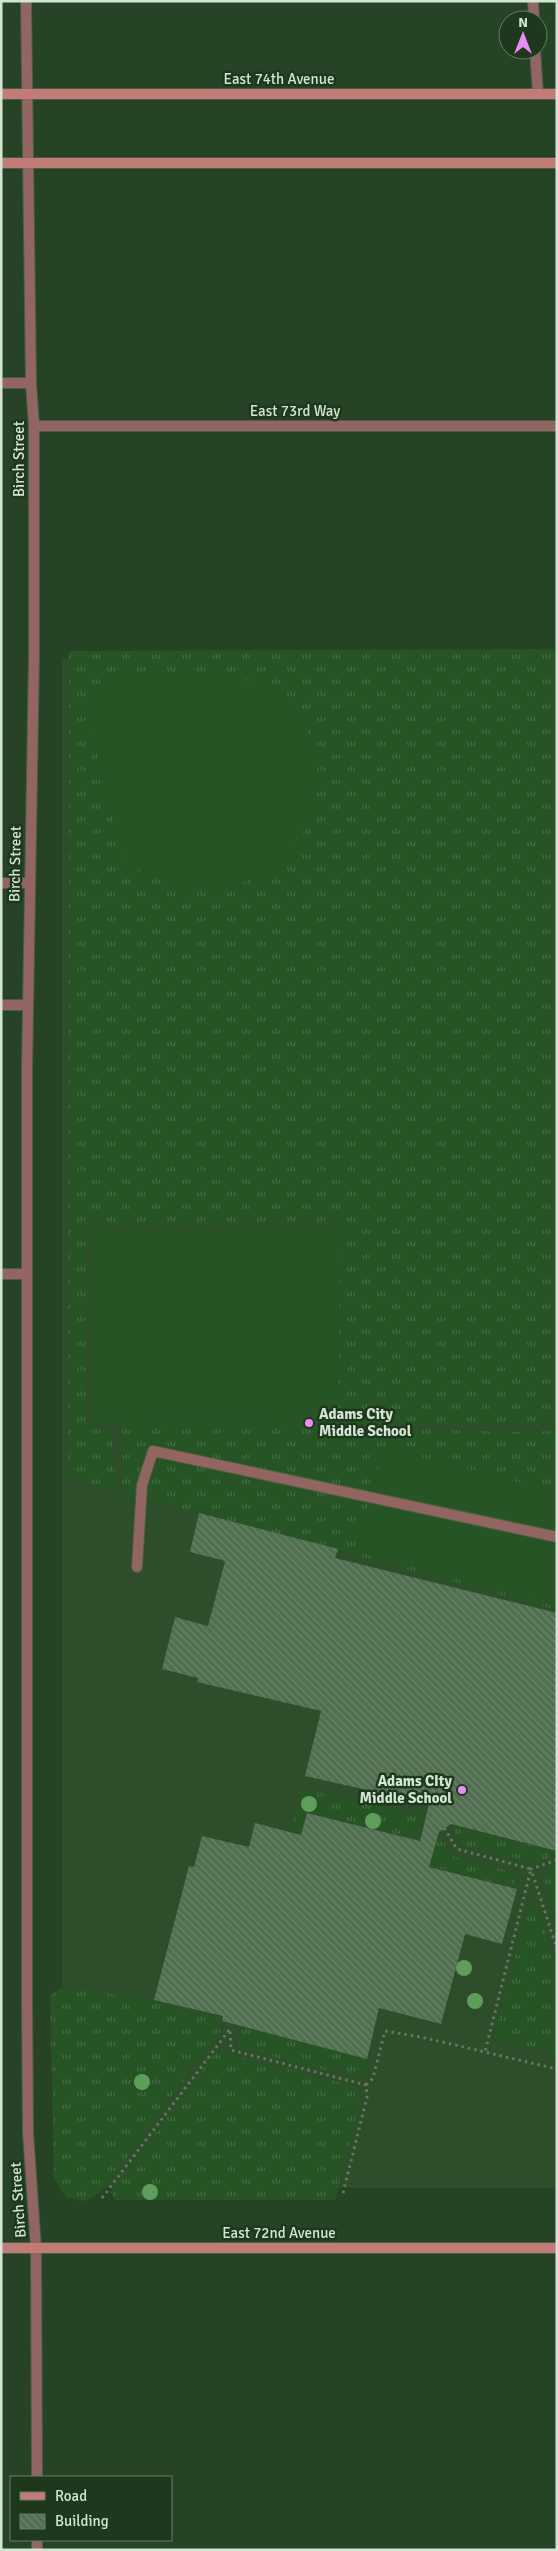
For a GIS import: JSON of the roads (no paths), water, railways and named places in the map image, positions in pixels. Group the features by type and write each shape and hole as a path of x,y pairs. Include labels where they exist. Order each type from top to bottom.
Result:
{"main road":[{"name":"East 74th Avenue","path":"1,94 557,94"},
{"path":"1,163 557,163"},
{"name":"East 72nd Avenue","path":"1,2248 557,2248"}],"street":[{"name":"Birch Street","path":"26,1 31,383 34,426 34,658 28,1005 27,2002 28,2132 36,2248 36,2476"},
{"path":"536,60 538,94"},
{"path":"1,383 31,383"},
{"name":"East 73rd Way","path":"34,426 557,426"},
{"path":"1,883 30,883"},
{"path":"1,1005 28,1005"},
{"path":"1,1274 27,1274"},
{"path":"138,1567 142,1485 152,1451 557,1537"}],"place":[{"name":"Adams City Middle School","path":"309,1423"},
{"name":"Adams CIty Middle School","path":"462,1790"}]}
